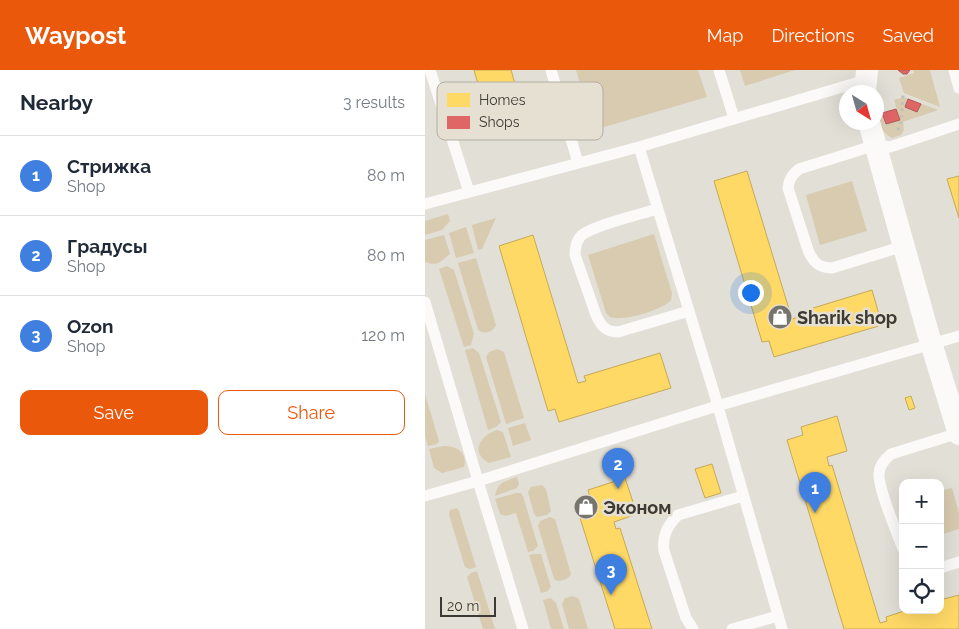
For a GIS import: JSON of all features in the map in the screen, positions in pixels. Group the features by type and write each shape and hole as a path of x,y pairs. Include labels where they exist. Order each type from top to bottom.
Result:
{"street":[{"path":"871,130 959,434"}],"lane":[{"path":"430,70 437,92"},
{"path":"719,70 734,118"},
{"path":"953,70 959,88"},
{"path":"425,204 639,146 866,81"},
{"path":"904,246 832,268 818,265 812,259 808,250 788,188 789,181 799,169 876,145 890,147 959,124"},
{"path":"452,140 469,192"},
{"path":"571,140 578,163"},
{"path":"639,146 782,629"},
{"path":"657,209 592,229 581,235 575,245 575,254 600,324 611,332 618,332 689,310"},
{"path":"425,302 523,629"},
{"path":"425,496 479,481 717,406 959,336"},
{"path":"899,538 879,481 880,467 891,454 959,434"},
{"path":"693,629 686,618 664,551 663,540 665,531 678,515 743,496"},
{"path":"944,567 959,562"},
{"path":"732,629 778,616"}],"path":[{"path":"897,135 901,123 903,96"}],"shaded area":[{"path":"576,70 698,70 707,97 603,127 603,82 580,82"},
{"path":"740,70 795,70 745,86"},
{"path":"913,70 930,70 940,107 904,93 899,78 914,73"},
{"path":"904,97 938,110 903,122 904,130 901,135 892,138 884,130 884,122 885,125 900,120 894,100"},
{"path":"852,181 867,231 820,245 806,195"},
{"path":"448,214 450,221 442,230 425,235 425,221"},
{"path":"496,218 482,249 478,250 472,225"},
{"path":"466,227 474,253 456,258 449,233"},
{"path":"654,234 672,293 671,300 660,308 642,314 623,318 610,317 606,313 588,255"},
{"path":"444,235 450,254 437,264 425,262 425,240"},
{"path":"476,258 496,325 489,332 478,330 458,263"},
{"path":"447,266 454,270 474,334 471,345 464,347 439,269"},
{"path":"473,348 479,353 501,422 496,427 488,430 465,350"},
{"path":"497,349 504,352 524,418 506,424 486,357 489,352"},
{"path":"425,394 439,441 437,444 428,446 425,436"},
{"path":"525,423 531,440 513,446 508,428"},
{"path":"497,430 503,432 511,457 489,463 480,454 479,444 491,432"},
{"path":"444,446 453,447 463,454 464,467 442,473 434,468 429,449"},
{"path":"517,477 519,484 517,488 495,496 500,485"},
{"path":"542,485 546,489 551,511 547,515 537,517 534,514 528,492 531,487"},
{"path":"952,488 959,513 959,529 944,534 944,524 944,490"},
{"path":"521,493 523,496 538,546 533,551 528,552 516,513 506,516 500,514 495,499"},
{"path":"457,508 476,567 470,569 465,567 449,515 450,510"},
{"path":"550,517 555,519 571,574 568,578 561,581 554,579 538,526 540,521"},
{"path":"541,554 551,587 548,591 541,593 529,555"},
{"path":"477,571 495,629 483,629 467,577"},
{"path":"573,596 579,599 588,629 569,629 562,604 565,598"},
{"path":"551,598 556,603 564,629 551,629 543,600"}],"building: Homes":[{"path":"474,70 511,70 514,82 478,82"},
{"path":"747,171 792,319 798,317 797,313 872,290 882,325 774,357 769,341 762,342 714,181"},
{"path":"959,176 959,218 947,179"},
{"path":"533,235 578,383 586,381 584,376 660,353 671,388 559,422 555,409 548,411 499,246"},
{"path":"911,396 915,408 909,410 905,398"},
{"path":"837,416 847,451 827,457 829,466 832,465 880,623 887,621 886,617 899,613 944,614 944,599 959,595 959,629 844,629 787,440 803,435 801,427"},
{"path":"712,464 721,493 705,498 695,469"},
{"path":"625,478 637,514 614,522 616,529 620,528 652,629 615,629 575,502 590,497 588,490"}],"building: Shops":[{"path":"898,70 910,70 907,74 903,74"},
{"path":"908,99 921,104 917,112 905,107"},
{"path":"896,109 900,120 886,124 884,112"}],"place":[{"name":"Sharik shop","path":"780,317"},
{"name":"Градусы","path":"618,489"},
{"name":"Эконом","path":"586,507"},
{"name":"Стрижка","path":"815,513"},
{"name":"Ozon","path":"611,595"}]}
